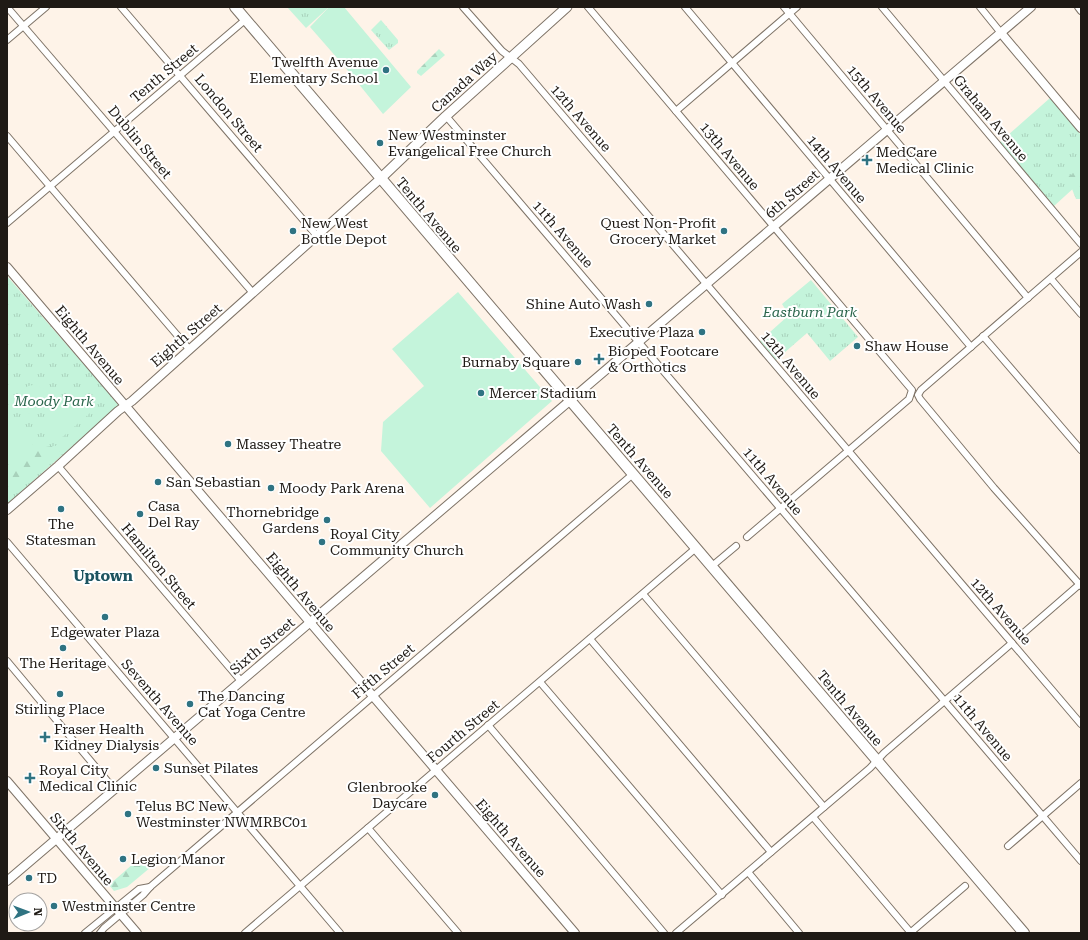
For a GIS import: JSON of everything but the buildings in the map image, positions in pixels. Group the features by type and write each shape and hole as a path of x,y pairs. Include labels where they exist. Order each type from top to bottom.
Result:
{"main road":[{"name":"Tenth Avenue","path":"235,7 1024,933"},
{"name":"Canada Way","path":"380,178 446,116 567,7"}],"street":[{"name":"Dublin Street","path":"7,7 25,26 253,293"},
{"path":"7,40 46,7"},
{"name":"London Street","path":"122,7 317,236"},
{"name":"12th Avenue","path":"464,7 502,51 519,64 1081,724"},
{"name":"13th Avenue","path":"588,7 994,488 1081,585"},
{"name":"14th Avenue","path":"685,7 971,347"},
{"name":"15th Avenue","path":"784,7 1028,298"},
{"path":"676,111 798,7"},
{"name":"Graham Avenue","path":"882,7 1081,244"},
{"path":"980,7 1081,128"},
{"name":"6th Street","path":"570,401 1031,7"},
{"path":"1078,7 1081,11"},
{"name":"Tenth Street","path":"7,223 245,20"},
{"name":"11th Avenue","path":"446,116 1081,861"},
{"path":"7,136 189,349"},
{"name":"Eighth Street","path":"7,510 118,411 125,407 380,178"},
{"path":"747,537 1081,252"},
{"name":"Eighth Avenue","path":"7,267 310,622 338,657 575,933"},
{"path":"1051,279 1081,314"},
{"path":"983,336 1081,450"},
{"name":"Sixth Street","path":"7,881 570,401"},
{"name":"Hamilton Street","path":"58,466 241,681"},
{"name":"Fifth Street","path":"85,933 143,895 150,887 237,812 633,474"},
{"name":"Seventh Avenue","path":"7,542 340,933"},
{"path":"712,566 736,546"},
{"name":"Fourth Street","path":"245,933 696,548"},
{"path":"1020,636 1081,585"},
{"path":"643,594 824,807"},
{"path":"590,639 771,852"},
{"path":"676,933 870,768 884,753 1012,643"},
{"path":"7,661 114,789"},
{"path":"540,682 722,895"},
{"path":"488,725 664,933"},
{"name":"Sixth Avenue","path":"7,781 137,933"},
{"path":"1008,846 1081,783"},
{"path":"813,817 911,933 965,886"},
{"path":"368,828 458,933"},
{"path":"748,872 799,933"},
{"name":"Fifth Street","path":"100,933 117,911"},
{"path":"683,927 688,933"}],"green space":[{"path":"287,7 329,7 306,28"},
{"path":"329,7 344,7 411,87 383,114 310,27"},
{"path":"381,20 398,40 398,43 389,50 371,30"},
{"path":"439,49 445,55 421,76 417,73 417,71"},
{"path":"1050,98 1081,135 1081,192 1076,186 1054,206 1000,142"},
{"path":"1081,172 1081,199 1076,199 1072,189 1073,186 1067,177"},
{"name":"Moody Park","path":"7,276 119,405 7,504"},
{"name":"Eastburn Park","path":"811,280 858,337 830,361 807,333 776,360 760,341 789,315 782,304"},
{"name":"Mercer Stadium","path":"458,292 552,401 430,508 381,451 383,422 424,386 392,349"},
{"path":"35,385 46,391 50,403 34,416 31,416 19,401 22,391 26,387"},
{"path":"80,396 90,407 90,413 60,439 53,439 45,429 45,423 75,398"},
{"path":"11,417 34,446 13,465 7,458 7,421"},
{"path":"61,445 62,449 7,497 7,467 9,469 38,448"},
{"path":"142,856 151,867 127,887 114,891 109,885"}],"place":[{"name":"Twelfth Avenue Elementary School","path":"386,70"},
{"name":"New Westminster Evangelical Free Church","path":"380,143"},
{"name":"MedCare Medical Clinic","path":"867,160"},
{"name":"New West Bottle Depot","path":"293,231"},
{"name":"Quest Non-Profit Grocery Market","path":"724,231"},
{"name":"Shine Auto Wash","path":"649,304"},
{"name":"Executive Plaza","path":"702,332"},
{"name":"Shaw House","path":"857,346"},
{"name":"Bioped Footcare & Orthotics","path":"599,359"},
{"name":"Burnaby Square","path":"578,362"},
{"name":"Mercer Stadium","path":"481,393"},
{"name":"Massey Theatre","path":"228,444"},
{"name":"San Sebastian","path":"158,482"},
{"name":"Moody Park Arena","path":"271,488"},
{"name":"The Statesman","path":"61,509"},
{"name":"Casa Del Ray","path":"140,514"},
{"name":"Thornebridge Gardens","path":"327,520"},
{"name":"Royal City Community Church","path":"322,542"},
{"name":"Edgewater Plaza","path":"105,617"},
{"name":"The Heritage","path":"63,648"},
{"name":"Stirling Place","path":"60,694"},
{"name":"The Dancing Cat Yoga Centre","path":"190,704"},
{"name":"Fraser Health Kidney Dialysis","path":"45,737"},
{"name":"Sunset Pilates","path":"156,768"},
{"name":"Royal City Medical Clinic","path":"30,778"},
{"name":"Glenbrooke Daycare","path":"435,795"},
{"name":"Telus BC New Westminster NWMRBC01","path":"128,814"},
{"name":"Legion Manor","path":"123,859"},
{"name":"TD","path":"29,878"},
{"name":"Westminster Centre","path":"54,906"}],"district":[{"name":"Uptown","path":"103,576"}]}
